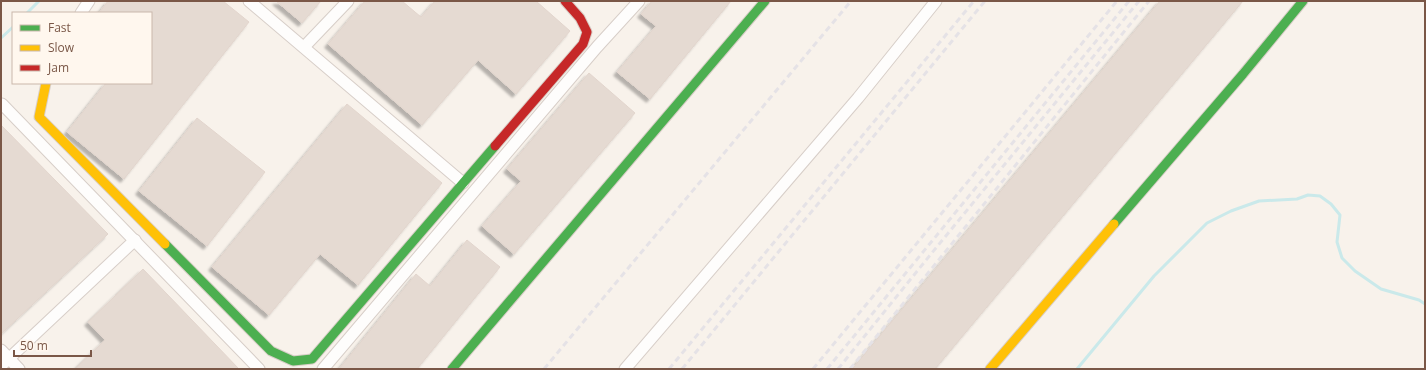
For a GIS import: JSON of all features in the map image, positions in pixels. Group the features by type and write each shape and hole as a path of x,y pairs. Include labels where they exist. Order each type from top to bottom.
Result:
{"street":[{"path":"82,12 89,1"},
{"path":"249,1 463,183"},
{"path":"304,47 348,1"},
{"path":"46,84 39,117 271,351 293,361 312,359 583,44 587,32 580,18 565,1"},
{"path":"323,369 597,46 639,1"},
{"path":"452,369 765,1"},
{"path":"625,369 858,98 936,1"},
{"path":"990,369 1243,74 1303,1"},
{"path":"2,104 259,369"},
{"path":"5,362 135,240"},
{"path":"1,350 5,362 19,369"}],"building":[{"path":"108,1 223,1 249,22 124,179 67,132 105,84 152,84 152,12 100,12"},
{"path":"276,1 321,1 302,23"},
{"path":"365,1 402,1 421,17 435,1 536,1 570,31 516,94 478,60 422,125 328,44"},
{"path":"652,1 731,1 650,99 617,72 656,26 641,14"},
{"path":"1160,1 1243,1 935,369 852,369"},
{"path":"589,73 635,113 514,254 482,226 521,181 507,169"},
{"path":"347,104 442,183 358,285 320,254 269,315 212,267"},
{"path":"197,118 265,172 207,246 139,191"},
{"path":"1,125 108,234 1,334"},
{"path":"467,240 500,267 417,369 339,369 416,274 430,286"},
{"path":"143,269 239,369 75,369 105,340 88,322"}],"waterway":[{"path":"28,12 39,1"},
{"path":"1,38 12,28"},
{"path":"1077,369 1154,276 1207,223 1231,211 1259,201 1297,199 1308,195 1320,196 1331,204 1340,215 1337,242 1342,258 1355,271 1381,289 1419,300 1425,304"}],"railway":[{"path":"544,369 851,1"},
{"path":"669,369 974,1"},
{"path":"682,369 985,1"},
{"path":"813,369 1117,1"},
{"path":"827,369 1129,1"},
{"path":"838,369 1139,1"},
{"path":"850,369 1149,1"}],"traffic: fast":[{"path":"452,369 765,1"},
{"path":"1114,224 1243,74 1303,1"},
{"path":"165,244 271,351 293,361 312,359 495,146"}],"traffic: slow":[{"path":"46,84 39,117 165,244"},
{"path":"990,369 1114,224"}],"traffic: jam":[{"path":"495,146 583,44 587,32 580,18 565,1"}]}
